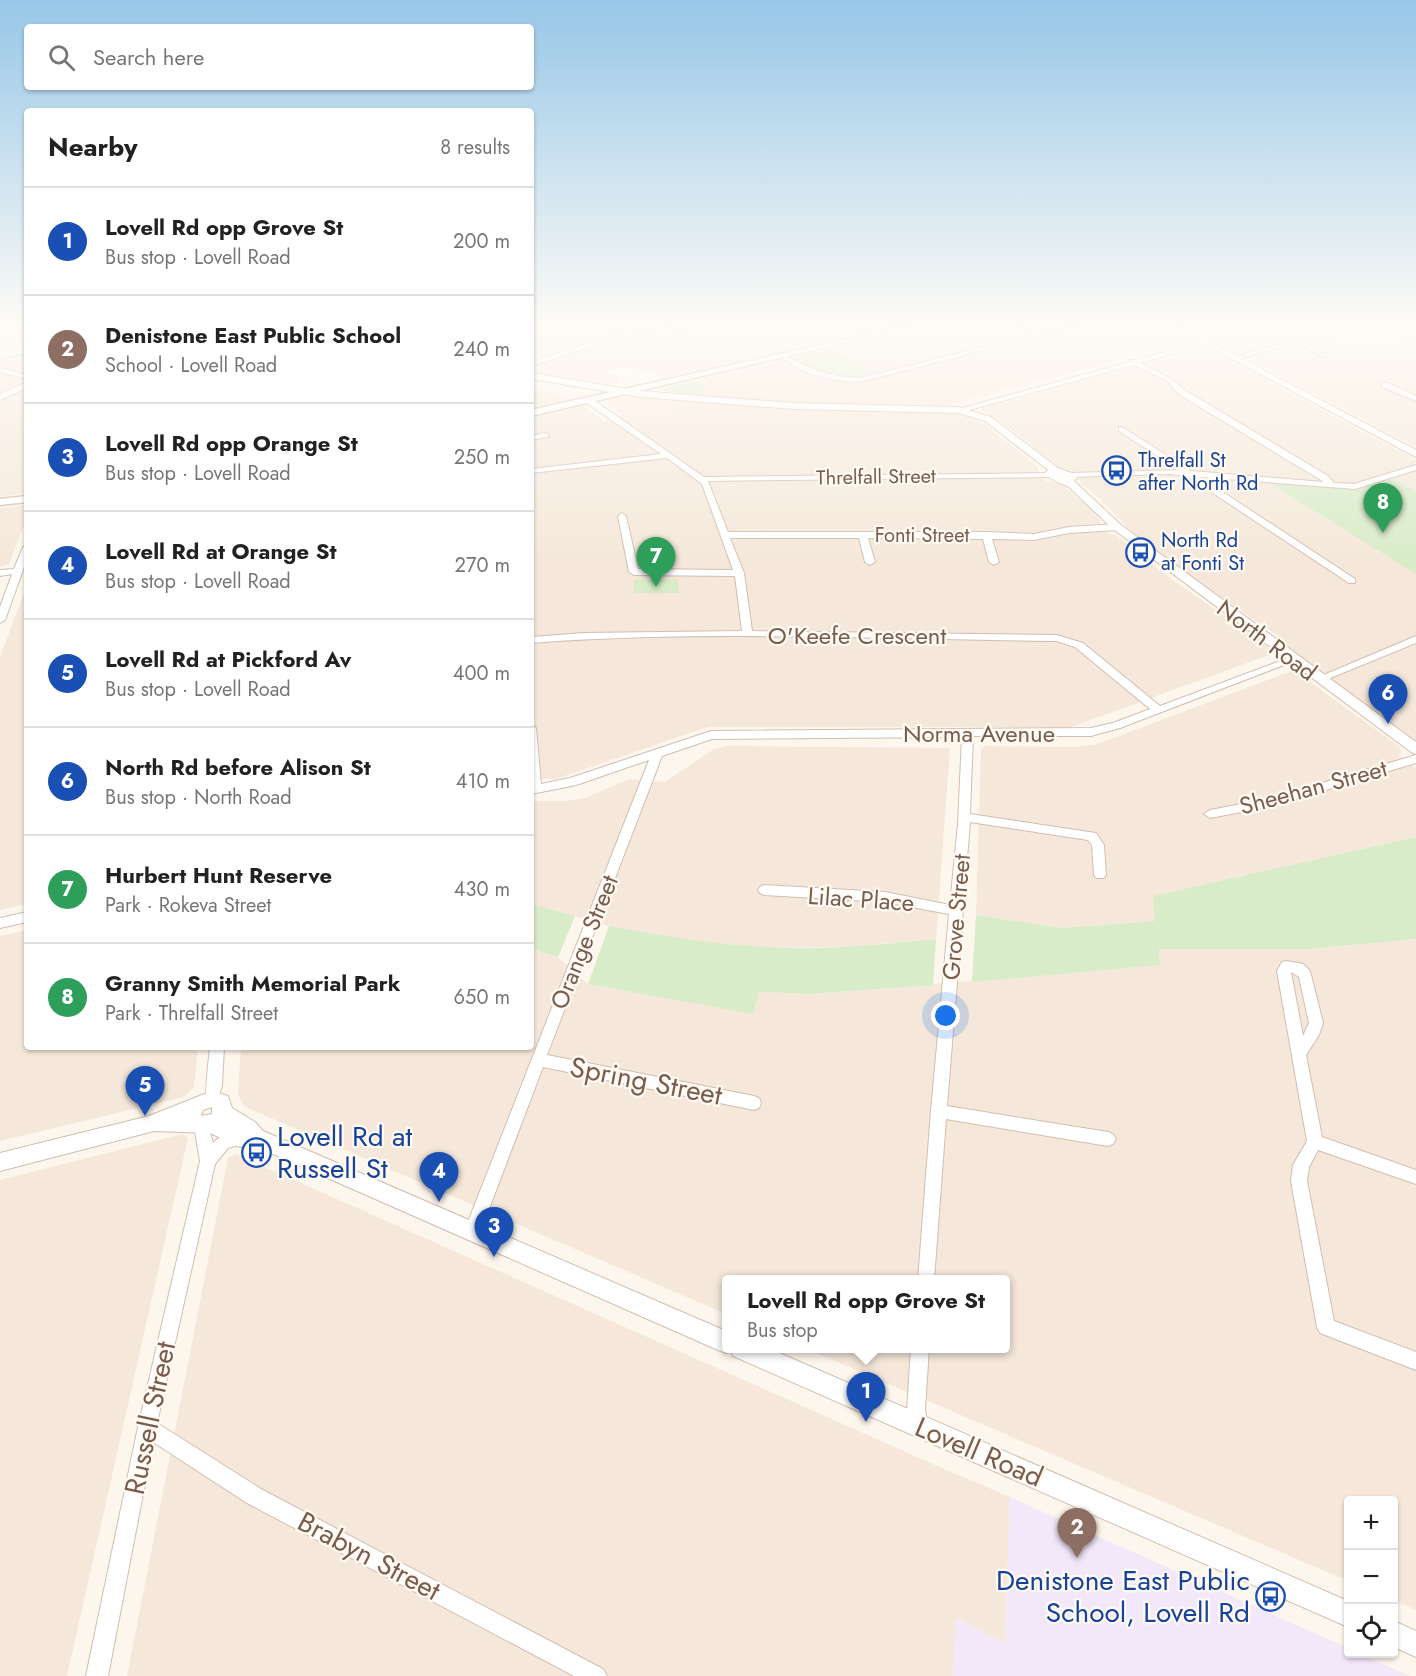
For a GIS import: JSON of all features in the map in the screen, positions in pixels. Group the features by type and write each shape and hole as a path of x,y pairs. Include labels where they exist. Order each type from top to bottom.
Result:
{"main road":[{"path":"534,412 565,405"},
{"path":"0,502 24,499"}],"street":[{"path":"595,405 702,479 726,535 739,573 747,634"},
{"path":"783,405 959,410 988,419 1053,473 1070,478 1185,473 1332,486 1361,486 1416,467"},
{"path":"959,410 976,405"},
{"path":"1203,405 1325,478 1332,486"},
{"path":"1324,405 1416,453"},
{"path":"1122,429 1185,473 1352,581"},
{"path":"534,437 545,435"},
{"path":"534,471 667,456"},
{"name":"Threlfall Street","path":"702,479 1053,473"},
{"name":"North Road","path":"1070,478 1117,527 1173,571 1265,636 1292,660 1416,749"},
{"path":"622,516 631,568 634,572 739,573"},
{"name":"Fonti Street","path":"726,535 1034,537 1069,530 1117,527"},
{"path":"862,535 870,562"},
{"path":"986,535 994,562"},
{"path":"0,620 24,554"},
{"path":"0,573 17,571"},
{"name":"O'Keefe Crescent","path":"534,640 584,636 747,634 1057,638 1079,645 1158,710"},
{"path":"1319,679 1416,639"},
{"name":"Norma Avenue","path":"534,790 572,782 711,735 1091,732 1158,710 1292,660"},
{"name":"Grove Street","path":"926,1275 938,1111 957,911 968,733"},
{"name":"Orange Street","path":"472,1232 657,753"},
{"name":"Sheehan Street","path":"1210,814 1268,803 1416,759"},
{"path":"964,817 1092,836 1098,845 1100,875"},
{"name":"Lilac Place","path":"764,890 885,897 957,911"},
{"path":"0,923 24,918"},
{"path":"1299,1054 1314,1031 1316,1023 1305,975 1298,968 1287,966 1284,971 1299,1054 1315,1142 1301,1165 1299,1181 1326,1327 1416,1360"},
{"name":"Russell Street","path":"97,1676 147,1427 208,1161 206,1115 215,1085 217,1050"},
{"name":"Spring Street","path":"539,1060 754,1103"},
{"path":"938,1111 1108,1139"},
{"path":"0,1162 151,1124 206,1115 248,1138 722,1340"},
{"path":"208,1161 221,1143 248,1138"},
{"path":"1315,1142 1416,1177"},
{"name":"Lovell Road","path":"752,1353 1344,1612"},
{"path":"918,1425 916,1409 920,1353"},
{"name":"Brabyn Street","path":"147,1427 254,1496 596,1676"},
{"path":"1398,1636 1416,1644"}],"shaded area":[{"path":"0,405 24,405 24,493 0,496"},
{"path":"608,405 675,405 678,415 623,415"},
{"path":"675,405 731,405 795,410 957,414 973,417 1038,467 1047,482 1060,483 1086,504 1108,533 1116,535 1174,581 1257,638 1272,654 1071,727 708,727 556,779 534,779 534,417 583,406 604,421 623,415 677,415"},
{"path":"994,405 1313,405 1416,460 1416,740 1306,662 1274,633 1182,570 1128,528 1069,470 1059,467 1003,423 980,409"},
{"path":"1336,405 1416,405 1416,447"},
{"path":"24,505 24,525 9,564 0,567 0,508"},
{"path":"24,593 24,905 0,910 0,657"},
{"path":"1291,671 1296,672 1400,747 1401,753 1398,755 1416,769 1416,837 1154,896 1156,921 1061,928 976,915 981,749 985,746 1095,745"},
{"path":"725,746 950,748 936,939 844,947 769,948 686,940 609,926 534,905 534,801 567,801 585,798 629,779 665,782 714,749"},
{"path":"24,931 24,1050 198,1050 194,1087 184,1097 0,1141 0,936"},
{"path":"1416,939 1416,1610 1398,1602 1398,1496 1344,1496 1344,1579 816,1353 1010,1353 1010,1275 722,1275 722,1312 245,1107 238,1095 241,1050 534,1050 534,950 558,957 588,984 753,1013 759,992 810,994 1160,965 1159,949 1310,949"},
{"path":"182,1134 188,1138 67,1676 0,1676 0,1180"},
{"path":"236,1154 1010,1497 1005,1643 957,1619 953,1676 127,1676 228,1158"},
{"path":"1010,1497 1344,1646 1344,1658 1369,1658 1410,1676 953,1676 956,1619 1005,1643"}],"green space":[{"path":"1392,478 1416,491 1416,574 1268,482 1354,489"},
{"path":"678,579 679,593 634,593 634,580"},
{"path":"1416,837 1416,939 1310,949 1159,949 1160,965 972,982 976,915 1061,928 1155,921 1153,896"},
{"path":"534,905 575,916 558,957 534,950"},
{"path":"609,926 708,942 788,948 852,946 936,939 933,985 810,994 759,992 753,1014 588,984"}],"place":[{"name":"Threlfall St after North Rd","path":"1117,471"},
{"name":"Granny Smith Memorial Park","path":"1383,533"},
{"name":"North Rd at Fonti St","path":"1140,552"},
{"name":"Hurbert Hunt Reserve","path":"656,587"},
{"name":"North Rd before Alison St","path":"1388,724"},
{"name":"Lovell Rd at Pickford Av","path":"145,1116"},
{"name":"Lovell Rd at Russell St","path":"256,1152"},
{"name":"Lovell Rd at Orange St","path":"439,1202"},
{"name":"Lovell Rd opp Orange St","path":"494,1257"},
{"name":"Lovell Rd opp Grove St","path":"866,1422"},
{"name":"Denistone East Public School","path":"1077,1558"},
{"name":"Denistone East Public School, Lovell Rd","path":"1271,1596"}]}
